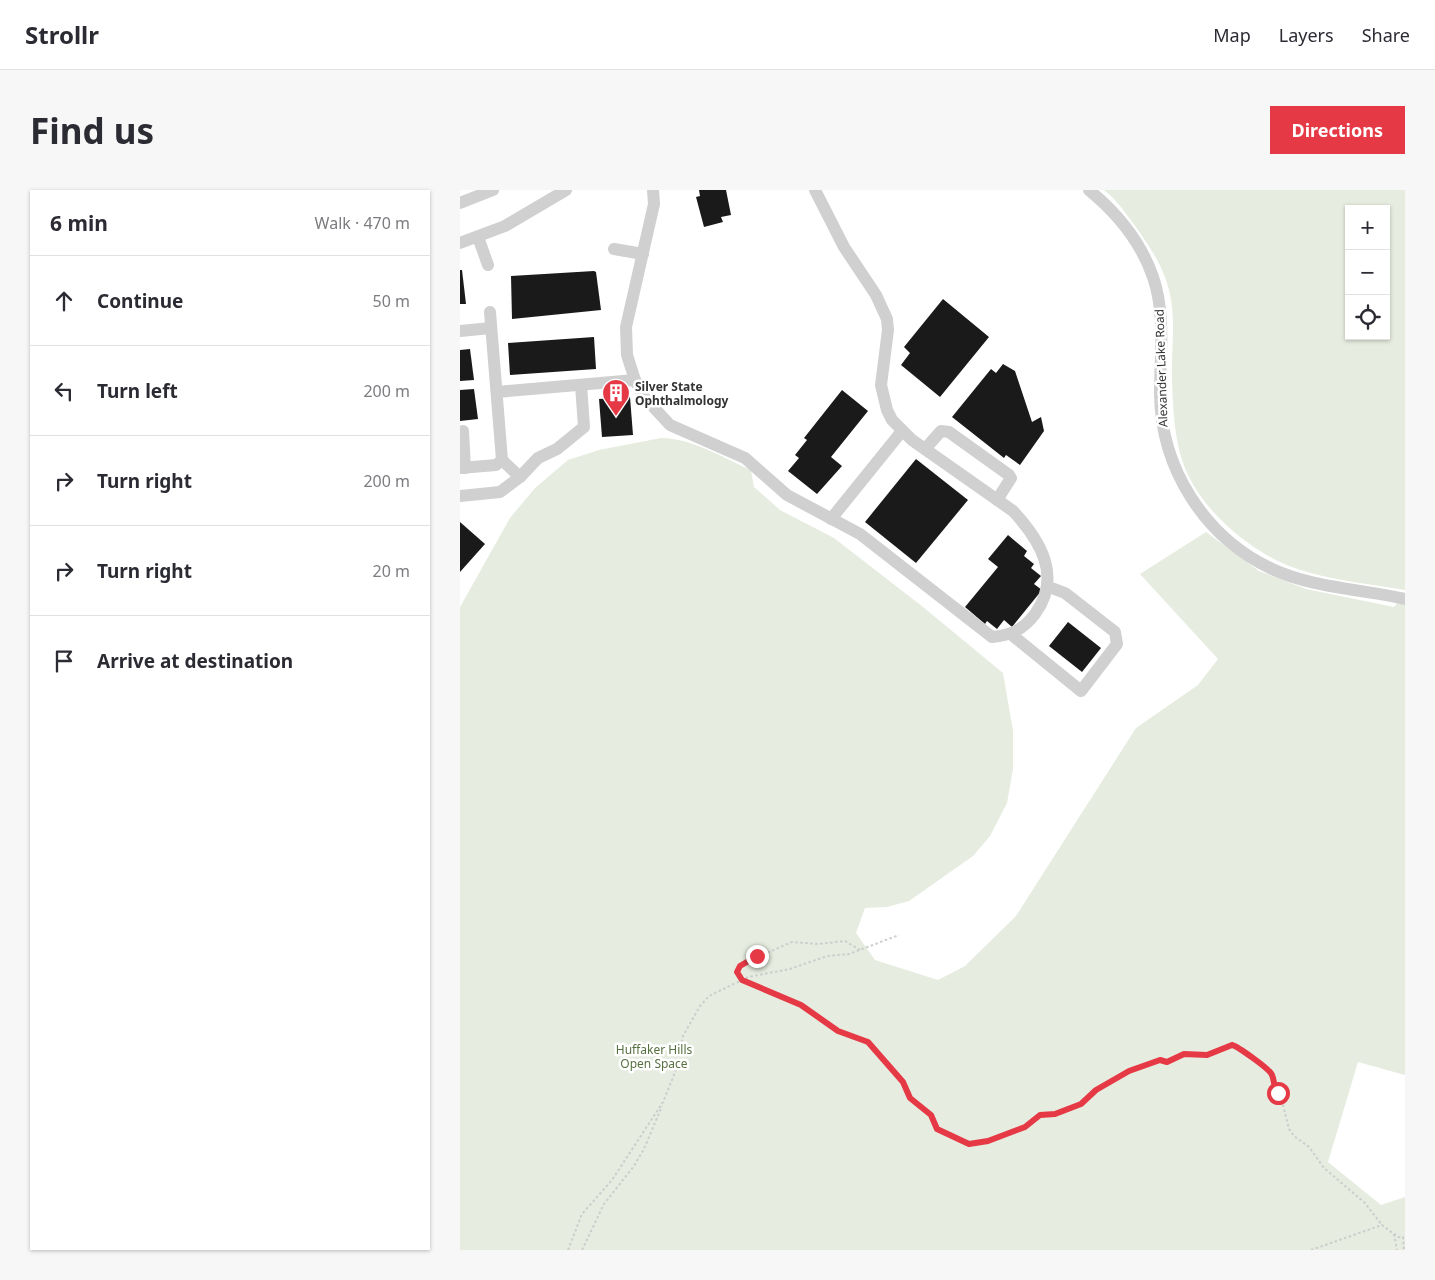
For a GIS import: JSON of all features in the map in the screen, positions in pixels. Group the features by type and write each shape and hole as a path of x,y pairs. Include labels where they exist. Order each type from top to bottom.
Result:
{"street":[{"path":"460,203 493,190"},
{"path":"460,243 505,226 566,190"},
{"path":"653,190 654,204 626,327 627,355 634,380 644,397 670,425 744,458 787,495 860,534 992,637 1012,635 1032,617 1044,602 1049,587 1048,575 1040,549 1025,524 998,500 925,449 902,431 892,420 883,397 881,385 888,330 883,308 844,247 818,191"},
{"name":"Alexander Lake Road","path":"1089,190 1118,217 1131,234 1144,254 1153,277 1161,320 1160,392 1163,428 1173,466 1196,504 1228,539 1259,562 1274,570 1312,581 1405,599"},
{"path":"478,237 488,265"},
{"path":"614,249 643,254"},
{"path":"490,312 502,460 520,477"},
{"path":"460,331 491,328"},
{"path":"497,392 634,380"},
{"path":"460,496 500,492 520,477 538,458 557,449 584,427 581,385"},
{"path":"464,431 463,468 496,465 502,460"},
{"path":"831,520 902,431"},
{"path":"925,449 941,431 949,432 1009,475 1011,478 1008,485 998,500"},
{"path":"1012,635 1081,691 1116,644 1115,632 1065,593 1049,587"}],"path":[{"path":"582,1250 604,1204 634,1166 644,1149 674,1075 683,1036 700,1006 709,996 742,980 790,969 828,956 849,954 899,935"},
{"path":"860,950 845,942 786,943 740,966 737,972 742,980 801,1005 838,1031 868,1042 903,1082 910,1098 931,1115 937,1129 969,1144 988,1141 1025,1127 1040,1115 1055,1114 1081,1104 1096,1090 1129,1071 1160,1060 1167,1062 1184,1054 1207,1055 1224,1047 1236,1046 1245,1055 1267,1067 1272,1074 1274,1087 1282,1101 1289,1129 1294,1136 1309,1147 1324,1168 1365,1203 1382,1225 1398,1237 1403,1237 1404,1250"},
{"path":"568,1250 582,1214 612,1180 663,1102"},
{"path":"1310,1250 1382,1225"},
{"path":"1394,1234 1397,1250"}],"green space":[{"path":"1104,190 1405,190 1405,590 1323,576 1306,572 1276,560 1261,552 1233,531 1220,519 1197,491 1188,476 1182,460 1174,420 1172,381 1173,316 1168,285 1148,245 1118,204"},
{"name":"Huffaker Hills Open Space","path":"661,438 684,441 696,445 751,470 754,487 780,510 834,538 923,607 1003,673 1013,731 1013,769 1007,803 990,836 973,856 909,901 887,907 865,908 856,933 875,960 938,980 965,966 1016,916 1136,728 1198,685 1218,659 1140,574 1206,532 1259,571 1306,589 1394,607 1405,593 1405,1075 1358,1062 1328,1162 1381,1205 1405,1197 1405,1250 460,1250 460,607 510,518 535,488 568,460 599,450"}],"building":[{"path":"699,190 726,190 731,215 721,217 723,222 704,227 696,197 700,196"},
{"path":"460,270 462,270 466,304 460,304"},
{"path":"596,272 601,310 512,319 511,276"},
{"path":"943,299 989,337 940,397 901,365 910,353 904,347"},
{"path":"594,337 596,369 510,375 508,343"},
{"path":"470,349 474,380 460,381 460,350"},
{"path":"1003,364 1015,371 1032,422 1041,417 1044,431 1020,465 1006,455 1004,458 952,417 991,369 996,373"},
{"path":"474,389 478,419 460,421 460,390"},
{"path":"842,390 868,411 831,457 842,466 817,494 788,471 799,458 795,455 807,440 804,438"},
{"name":"Silver State Ophthalmology","path":"630,397 633,435 602,437 599,399"},
{"path":"916,459 968,500 916,563 865,522"},
{"path":"460,522 485,544 460,572"},
{"path":"1008,535 1027,551 1024,556 1034,564 1031,568 1041,576 1034,584 1042,590 1012,627 1004,620 997,629 987,621 985,624 965,607 998,567 988,559"},
{"path":"1068,622 1101,648 1082,672 1049,646"}],"place":[{"name":"Silver State Ophthalmology","path":"616,417"}],"route":[{"path":"757,956 740,966 737,972 742,980 801,1005 838,1031 868,1042 903,1082 910,1098 931,1115 937,1129 969,1144 988,1141 1025,1127 1040,1115 1055,1114 1081,1104 1104,1084 1129,1071 1160,1060 1167,1062 1184,1054 1207,1055 1232,1045 1240,1048 1245,1055 1267,1067 1272,1074 1274,1087 1278,1093"}]}
